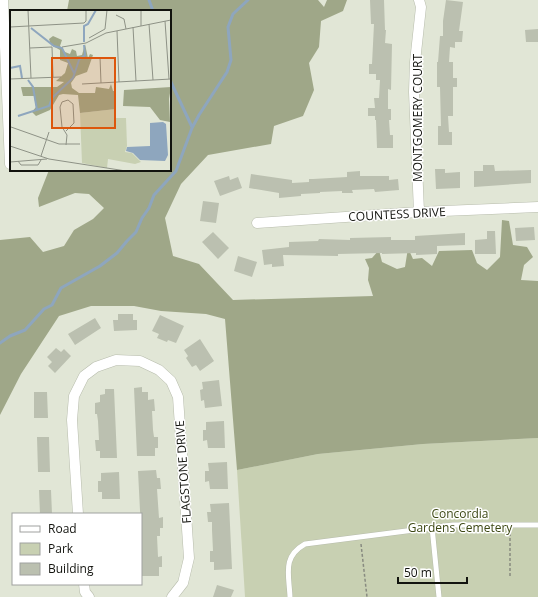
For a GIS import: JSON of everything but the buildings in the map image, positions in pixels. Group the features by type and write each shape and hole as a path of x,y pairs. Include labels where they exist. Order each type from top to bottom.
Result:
{"street":[{"path":"3,0 7,165"},
{"name":"MONTGOMERY COURT","path":"419,0 421,7 415,62 414,92 419,212"},
{"name":"COUNTESS DRIVE","path":"257,223 419,212 538,207"},
{"name":"FLAGSTONE DRIVE","path":"78,513 72,420 74,396 84,376 96,367 116,360 140,361 159,370 171,381 178,397 189,558 184,583 172,597"},
{"path":"84,585 85,592 89,597"}],"lane":[{"path":"290,597 289,562 293,552 305,544 432,527 468,524 538,526"},
{"path":"432,527 440,597"}],"path":[{"path":"510,525 510,578"},
{"path":"360,536 367,597"}],"green space":[{"path":"69,0 318,0 324,7 327,0 347,0 343,11 321,21 319,47 309,63 314,90 303,116 274,126 271,144 208,155 181,184 165,218 173,256 199,264 233,300 373,296 368,280 369,268 365,259 372,258 379,250 382,262 397,269 405,267 408,248 413,259 422,258 432,266 439,251 472,250 477,263 487,270 500,257 502,220 509,221 513,245 527,247 533,257 524,265 521,280 538,281 538,438 423,444 318,454 237,470 225,319 206,314 161,311 134,306 91,306 59,316 21,374 0,415 0,240 30,237 43,252 64,246 74,230 93,219 104,208 89,194 75,193 39,207 38,198 49,171 171,171 171,10 67,10"},
{"name":"Concordia Gardens Cemetery","path":"538,438 538,597 245,597 237,470 318,454 423,444"}],"waterway":[{"path":"149,0 153,10"},
{"path":"0,343 10,336 25,330 44,309 52,305 61,288 100,266 117,253 136,232 154,195 176,171 192,128 227,72 231,60 228,27 233,14 248,0"},
{"path":"171,82 192,127"}]}
